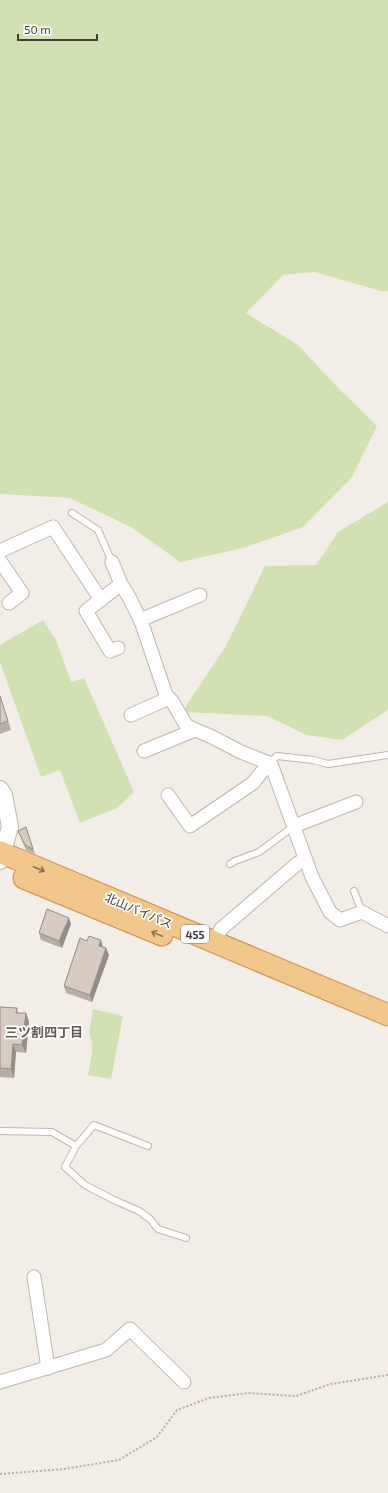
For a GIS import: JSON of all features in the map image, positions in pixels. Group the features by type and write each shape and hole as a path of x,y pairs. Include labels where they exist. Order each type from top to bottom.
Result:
{"highway":[{"name":"北山バイパス","path":"1,859 215,942 388,1015"},
{"name":"北山バイパス","path":"1,859 102,911 388,1026"}],"street":[{"path":"0,550 53,528 101,600"},
{"path":"0,561 22,594 9,603"},
{"path":"112,562 121,584 129,596 140,620 166,695 186,725 240,752 271,764 305,860 316,887 330,912 340,920 362,912 388,926"},
{"path":"118,648 110,652 86,612 121,584"},
{"path":"140,620 200,595"},
{"path":"131,715 169,698"},
{"path":"144,751 195,730"},
{"path":"168,795 190,826 253,783 269,763"},
{"path":"0,789 4,795 10,827 1,859"},
{"path":"294,826 356,802"},
{"path":"215,942 221,929 298,863 305,860"},
{"path":"34,1277 48,1368"},
{"path":"0,1382 106,1350 130,1328 184,1382"}],"lane":[{"path":"72,513 98,530 112,562"},
{"path":"269,763 277,756 313,760 328,764 388,755"},
{"path":"230,864 258,852 294,826"},
{"path":"354,891 362,912"},
{"path":"148,1146 94,1125 76,1146 65,1167 85,1184 150,1219 158,1229 186,1238"},
{"path":"0,1131 52,1132 76,1146"}],"path":[{"path":"0,1474 64,1469 119,1460 157,1437 177,1410 209,1398 248,1393 296,1396 331,1384 388,1375"}],"green space":[{"path":"0,0 388,0 388,291 381,291 315,272 283,275 246,313 298,345 339,389 377,426 352,477 303,527 243,548 180,562 131,527 70,498 0,494"},
{"path":"388,502 388,710 342,740 307,735 267,716 182,712 226,646 265,566 316,565 338,532"},
{"path":"43,620 56,640 71,682 84,678 134,792 117,808 80,823 60,770 41,777 0,662 0,645"},
{"path":"93,1009 123,1016 111,1079 88,1075 92,1053 92,1043 89,1033"}],"building":[{"path":"0,696 8,721 0,724"},
{"path":"26,827 33,849 25,845 18,831"},
{"path":"47,909 69,918 59,941 39,933"},
{"path":"89,936 101,940 99,946 106,948 90,995 64,986 80,938 87,941"},
{"path":"0,1007 17,1008 16,1013 26,1013 22,1045 13,1044 11,1069 0,1068"}],"district":[{"name":"三ツ割四丁目","path":"44,1032"}]}
